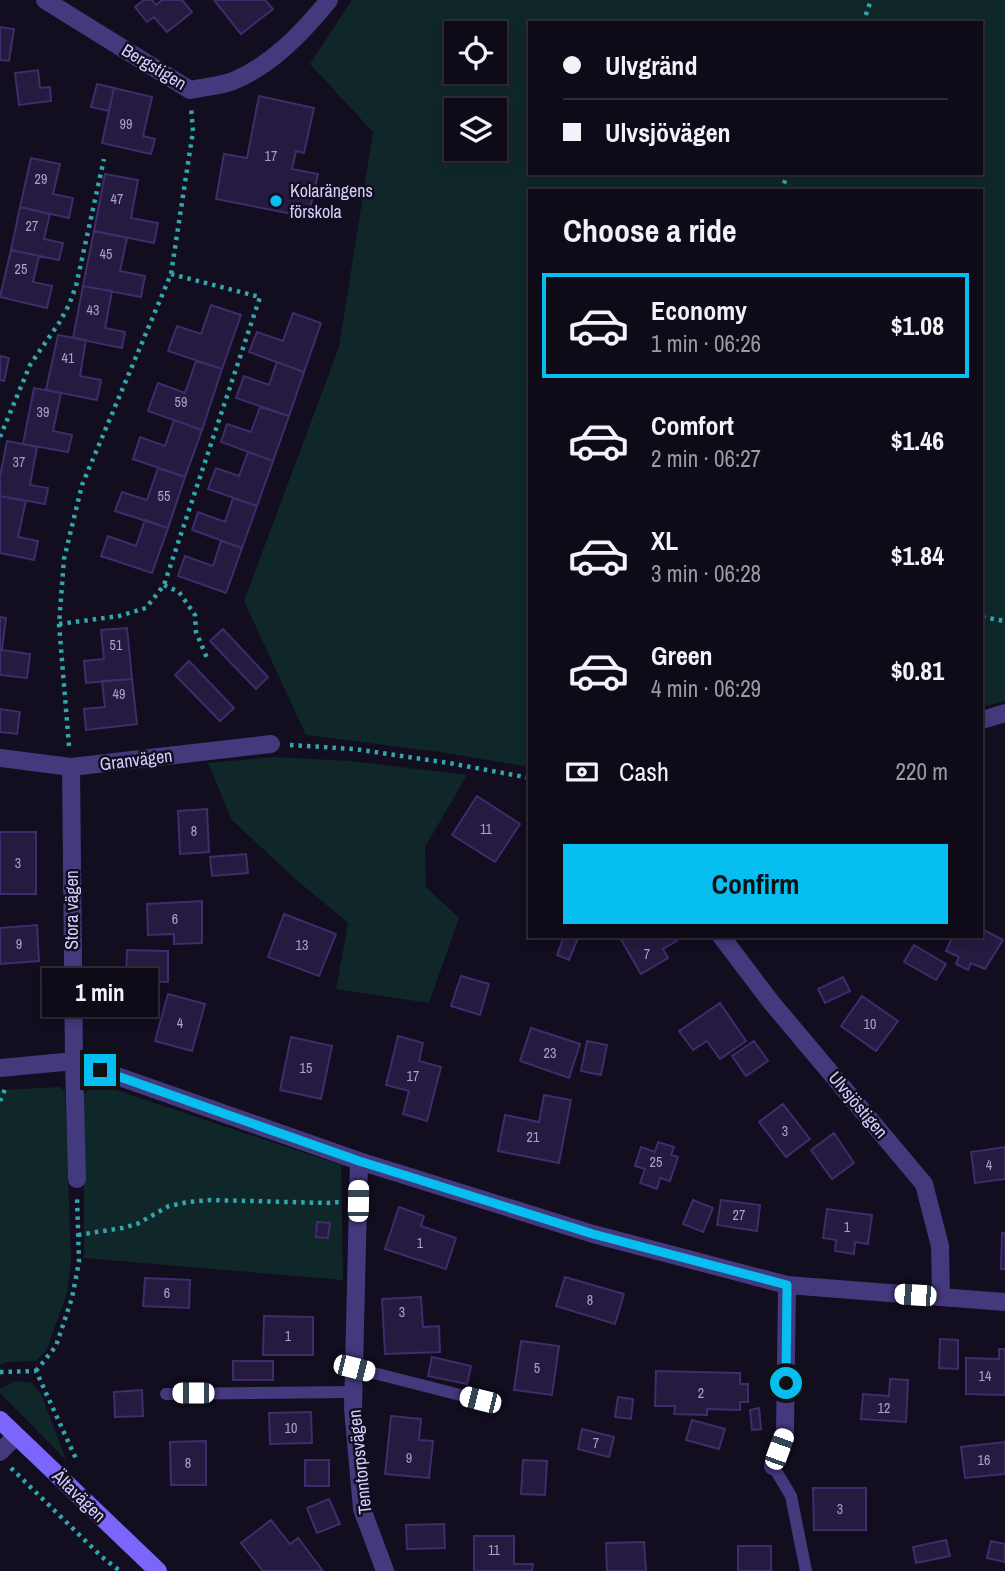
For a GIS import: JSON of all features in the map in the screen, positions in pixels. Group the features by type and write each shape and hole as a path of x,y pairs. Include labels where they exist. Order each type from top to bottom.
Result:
{"main road":[{"name":"Ältavägen","path":"0,1420 158,1571"}],"street":[{"name":"Bergstigen","path":"45,0 190,90 232,81 270,60 315,18 329,0"},
{"path":"983,720 1005,713"},
{"name":"Granvägen","path":"0,758 71,767 271,744"},
{"name":"Stora vägen","path":"71,767 77,1179"},
{"name":"Ulvsjöstigen","path":"723,938 771,1002 924,1184 940,1246 941,1297"},
{"path":"0,1068 74,1062 359,1161 593,1234 787,1285 1005,1302"},
{"name":"Tenntorpsvägen","path":"359,1161 353,1409 362,1509 385,1571"},
{"path":"773,1466 785,1432 787,1285"},
{"path":"0,1452 16,1436"}],"lane":[{"path":"354,1368 480,1400"},
{"name":"Tenntorpsvägen","path":"166,1394 353,1392"},
{"path":"773,1466 791,1496 806,1571"}],"path":[{"path":"864,21 871,0"},
{"path":"71,767 59,624 64,559 82,485 171,274 193,131 190,90"},
{"path":"0,437 30,365 69,305 76,286 104,159"},
{"path":"59,624 119,616 146,608 164,585 260,298 171,274"},
{"path":"164,585 178,592 195,615 196,632 206,658"},
{"path":"983,617 1005,621"},
{"path":"271,744 354,749 528,778"},
{"path":"1,1372 36,1371 56,1346 72,1298 79,1262 77,1179"},
{"path":"78,1235 136,1224 169,1206 188,1202 358,1201"},
{"path":"36,1371 75,1459 84,1468"},
{"path":"0,1467 10,1468 120,1571"}],"green space":[{"path":"352,0 1005,0 1005,701 983,707 983,189 528,189 528,767 306,735 244,601 339,347 373,132 310,64"},
{"path":"274,757 351,761 467,775 425,847 426,887 459,918 429,1003 336,989 348,923 293,877 232,820 208,763"},
{"path":"104,1086 341,1165 343,1280 84,1258 84,1094 93,1087"},
{"path":"60,1087 65,1091 71,1262 67,1293 47,1349 36,1361 7,1362 0,1365 0,1090"},
{"path":"16,1381 32,1383 42,1396 66,1460 0,1393 0,1389"}],"building":[{"path":"144,0 152,0 156,5 162,0 182,0 192,12 167,32 154,17 147,22 135,7"},
{"path":"214,0 265,0 273,9 241,34"},
{"path":"0,27 14,29 9,61 0,60"},
{"path":"38,70 40,88 50,87 51,101 19,105 15,73"},
{"path":"97,84 114,88 109,111 91,107"},
{"path":"114,88 152,97 143,136 155,139 151,154 102,143"},
{"name":"Kolarängens förskola","path":"259,96 314,108 304,153 296,151 292,169 318,174 308,217 216,199 224,154 247,158"},
{"path":"31,158 60,164 53,194 73,198 69,218 20,207"},
{"path":"105,174 138,180 131,218 158,223 154,243 94,231"},
{"path":"20,207 50,214 44,239 63,243 59,260 11,250"},
{"path":"94,231 127,238 120,271 145,276 141,297 83,286"},
{"path":"11,250 39,256 33,282 52,286 47,308 0,297"},
{"path":"83,286 112,291 105,328 125,332 122,348 73,338"},
{"path":"211,305 241,315 222,369 168,351 177,326 201,334"},
{"path":"293,313 321,323 304,372 249,352 257,332 283,341"},
{"path":"58,335 86,340 80,376 101,380 97,400 46,390"},
{"path":"0,356 9,358 4,381 0,380"},
{"path":"196,361 222,369 202,430 148,411 158,383 185,393"},
{"path":"277,362 304,372 289,416 236,398 244,376 269,385"},
{"path":"34,388 61,393 53,431 72,435 68,452 23,444"},
{"path":"260,407 289,416 273,461 221,442 227,424 251,432"},
{"path":"174,420 202,430 185,477 133,459 140,437 165,446"},
{"path":"7,441 37,447 30,485 48,488 45,504 0,496 0,477"},
{"path":"248,452 273,461 257,506 208,489 216,468 239,476"},
{"path":"158,468 185,477 168,528 115,511 122,492 147,500"},
{"path":"0,496 26,501 18,537 38,541 34,560 0,553"},
{"path":"233,498 257,506 242,548 192,530 198,512 225,522"},
{"path":"145,520 168,528 152,573 101,556 108,536 136,546"},
{"path":"221,541 242,548 226,593 178,576 185,556 213,566"},
{"path":"0,617 6,618 2,650 30,654 27,678 0,675"},
{"path":"127,628 132,679 86,683 84,661 104,659 101,630"},
{"path":"223,629 268,677 256,689 210,641"},
{"path":"189,661 234,708 220,721 175,675"},
{"path":"132,679 137,724 86,730 84,709 105,707 102,681"},
{"path":"0,709 20,712 17,734 0,732"},
{"path":"477,796 520,824 495,862 452,835"},
{"path":"207,809 209,852 180,854 178,811"},
{"path":"0,832 36,832 36,894 0,894"},
{"path":"246,854 248,873 212,876 210,857"},
{"path":"202,901 202,943 174,944 174,934 148,935 147,904"},
{"path":"284,914 336,934 319,976 268,957"},
{"path":"37,925 39,961 0,964 0,928"},
{"path":"983,930 1003,940 985,969 971,963 968,970 956,964 959,957 946,951 952,938 983,938"},
{"path":"563,938 578,938 569,960 557,955"},
{"path":"620,938 675,938 677,941 663,949 668,958 641,974"},
{"path":"914,945 946,964 936,980 904,962"},
{"path":"127,950 168,951 168,982 126,981"},
{"path":"461,976 489,984 480,1015 451,1006"},
{"path":"843,977 850,991 825,1003 818,989"},
{"path":"168,994 205,1004 192,1051 155,1041"},
{"path":"862,996 898,1021 876,1051 841,1026"},
{"path":"720,1003 746,1041 720,1059 707,1041 693,1050 679,1031"},
{"path":"531,1028 580,1044 569,1078 520,1061"},
{"path":"398,1036 423,1043 419,1061 441,1067 427,1121 403,1114 409,1091 386,1085"},
{"path":"291,1037 332,1046 321,1099 280,1090"},
{"path":"587,1041 607,1045 601,1075 581,1071"},
{"path":"754,1041 768,1061 746,1076 732,1056"},
{"path":"544,1095 571,1100 559,1163 498,1151 505,1115 539,1122"},
{"path":"783,1104 810,1139 786,1157 759,1122"},
{"path":"834,1133 854,1163 832,1179 811,1150"},
{"path":"658,1142 674,1147 671,1155 678,1157 670,1181 660,1178 657,1189 640,1183 645,1169 635,1166 641,1147 655,1152"},
{"path":"1005,1147 1005,1179 975,1183 971,1152"},
{"path":"693,1200 713,1208 703,1232 683,1224"},
{"path":"721,1200 760,1205 757,1231 717,1225"},
{"path":"399,1207 424,1216 421,1226 456,1238 446,1269 385,1249"},
{"path":"827,1209 872,1215 868,1244 855,1242 854,1254 835,1251 836,1240 823,1238"},
{"path":"317,1222 330,1223 328,1238 316,1237"},
{"path":"1002,1233 1005,1233 1005,1269 1001,1269"},
{"path":"565,1277 624,1294 615,1324 556,1306"},
{"path":"145,1278 190,1280 189,1308 143,1306"},
{"path":"421,1297 423,1327 439,1326 440,1352 385,1354 382,1299"},
{"path":"264,1316 313,1317 313,1355 263,1355"},
{"path":"940,1339 958,1340 958,1369 939,1368"},
{"path":"521,1341 559,1346 552,1395 514,1390"},
{"path":"999,1349 1005,1349 1005,1395 966,1394 966,1358 999,1359"},
{"path":"432,1357 471,1366 467,1384 428,1376"},
{"path":"233,1361 273,1361 273,1380 233,1380"},
{"path":"656,1371 740,1373 740,1384 748,1384 748,1402 740,1402 740,1410 707,1409 707,1415 674,1414 675,1406 655,1406"},
{"path":"890,1379 908,1380 906,1422 861,1419 863,1394 889,1396"},
{"path":"142,1390 143,1416 115,1417 114,1392"},
{"path":"618,1397 633,1399 631,1419 615,1417"},
{"path":"759,1408 761,1429 752,1430 750,1410"},
{"path":"311,1412 312,1443 270,1444 269,1413"},
{"path":"391,1416 421,1419 419,1440 433,1441 429,1478 385,1474"},
{"path":"692,1420 725,1429 719,1449 686,1440"},
{"path":"582,1429 614,1437 609,1457 578,1449"},
{"path":"206,1441 206,1485 171,1485 170,1442"},
{"path":"1005,1442 1005,1474 965,1478 961,1447"},
{"path":"305,1460 329,1460 329,1486 305,1486"},
{"path":"523,1460 547,1461 545,1495 521,1494"},
{"path":"813,1488 866,1488 866,1530 814,1530"},
{"path":"329,1499 340,1524 317,1533 307,1508"},
{"path":"271,1520 290,1544 298,1538 323,1571 263,1571 241,1543"},
{"path":"444,1524 445,1548 407,1549 406,1525"},
{"path":"474,1536 514,1536 514,1564 533,1564 532,1571 474,1571"},
{"path":"946,1540 950,1556 916,1563 913,1547"},
{"path":"991,1541 1005,1544 1005,1562 987,1558"},
{"path":"644,1542 646,1571 607,1571 606,1543"},
{"path":"738,1546 771,1546 771,1571 738,1571"}],"place":[{"name":"Kolarängens förskola","path":"276,201"}],"route":[{"path":"100,1070 359,1161 593,1234 787,1285 786,1383"}]}
